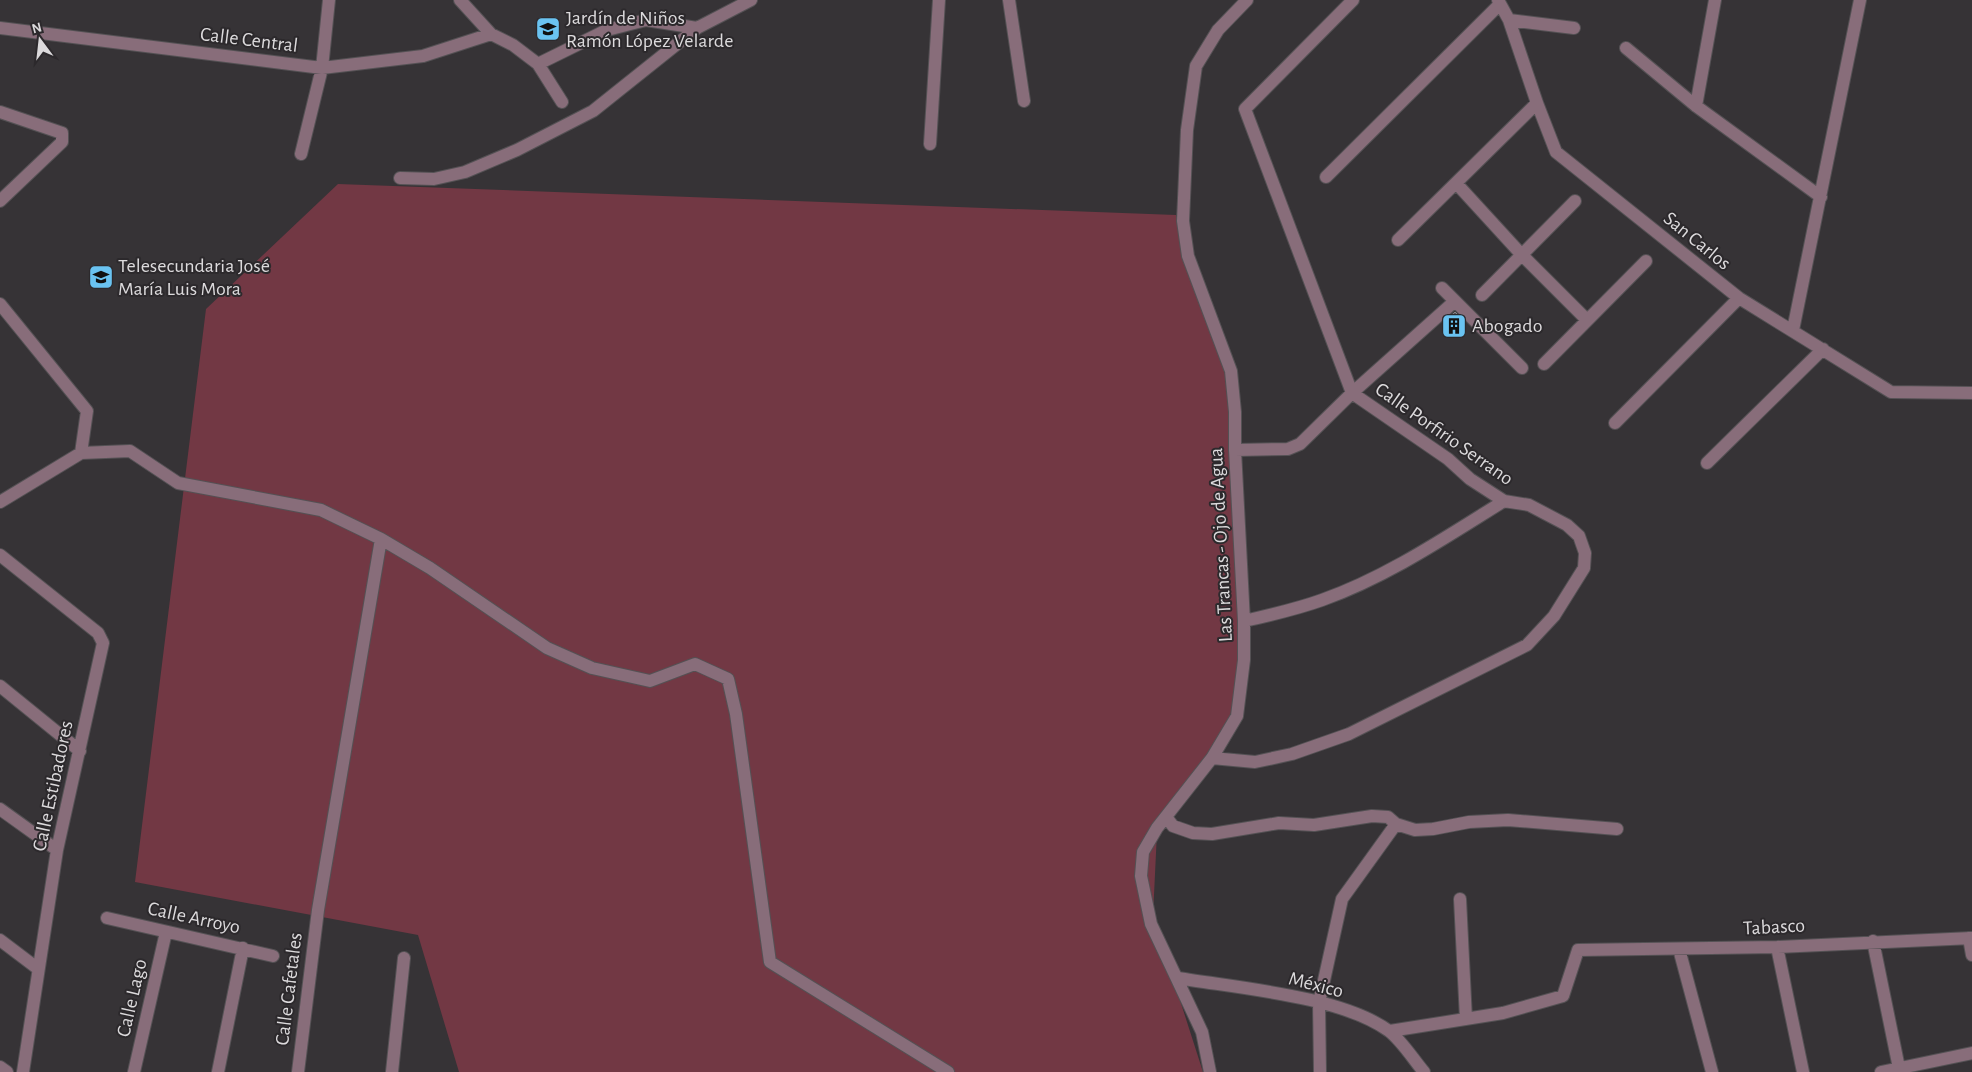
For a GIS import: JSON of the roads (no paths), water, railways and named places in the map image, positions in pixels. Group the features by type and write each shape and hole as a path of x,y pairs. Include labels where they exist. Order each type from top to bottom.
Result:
{"street":[{"path":"301,154 322,68 329,0"},
{"path":"460,0 491,34 513,45 538,64 562,102"},
{"path":"400,178 434,179 464,172 517,150 593,111 697,28 751,0"},
{"path":"930,144 939,0"},
{"path":"1009,0 1024,101"},
{"name":"Las Trancas - Ojo de Agua","path":"1210,1072 1202,1032 1151,924 1141,876 1142,852 1166,817 1212,758 1237,716 1244,660 1235,412 1231,371 1188,256 1183,221 1187,130 1196,66 1218,30 1247,0"},
{"path":"1352,393 1245,109 1353,0"},
{"path":"1696,106 1716,0"},
{"path":"1793,330 1860,0"},
{"path":"1326,177 1499,2"},
{"name":"San Carlos","path":"1499,2 1509,20 1536,103 1556,152 1739,298 1891,392 1972,393"},
{"path":"538,64 607,30 646,20 697,28"},
{"path":"1509,20 1574,28"},
{"name":"Calle Central","path":"0,28 322,68 423,56 491,34"},
{"path":"1626,48 1696,106 1821,196"},
{"path":"1398,240 1536,103"},
{"path":"0,112 62,133 63,137 62,142 0,201"},
{"path":"1456,183 1521,254 1587,320"},
{"path":"1482,295 1575,201"},
{"path":"1544,364 1646,261"},
{"path":"1442,288 1522,368"},
{"path":"1616,423 1739,298"},
{"path":"1235,450 1288,449 1300,444 1352,393 1455,301"},
{"path":"0,304 87,411 81,453"},
{"path":"1707,462 1823,349"},
{"name":"Calle Porfirio Serrano","path":"1212,758 1255,762 1292,754 1349,734 1527,645 1554,616 1584,568 1585,553 1579,536 1567,525 1529,505 1504,501 1470,478 1448,459 1352,393"},
{"path":"0,502 81,453 130,450 178,483 321,510 381,539 430,568 547,648 592,668 650,681 695,664 728,679 736,714 770,962 948,1072"},
{"path":"1244,621 1324,599 1370,579 1426,550 1504,501"},
{"name":"Calle Cafetales","path":"298,1072 318,910 381,539"},
{"name":"Calle Estibadores","path":"0,555 98,633 103,643 57,850 37,968 23,1072"},
{"path":"0,686 80,751"},
{"path":"0,809 57,850"},
{"path":"1166,817 1173,826 1193,833 1203,834 1279,823 1314,825 1372,816 1388,817 1396,824 1415,830 1433,829 1469,822 1508,820 1617,829"},
{"path":"1320,1072 1319,1003 1342,898 1396,824"},
{"path":"1390,1032 1466,1019 1460,899"},
{"name":"Calle Arroyo","path":"107,918 273,956"},
{"name":"Calle Lago","path":"134,1072 166,932"},
{"path":"1971,938 1972,955"},
{"name":"Tabasco","path":"1466,1019 1503,1013 1563,996 1578,950 1679,949 1777,946 1873,940 1971,938"},
{"path":"0,940 37,968"},
{"path":"1873,940 1899,1068"},
{"path":"1777,946 1803,1072"},
{"path":"218,1072 243,948"},
{"path":"1679,949 1712,1072"},
{"path":"392,1072 404,958"},
{"name":"México","path":"1178,978 1319,1003 1359,1015 1390,1032 1424,1072"},
{"path":"1881,1072 1972,1053"},
{"path":"0,1067 7,1072"}],"place":[{"name":"Jardín de Niños Ramón López Velarde","path":"548,29"},
{"name":"Telesecundaria José María Luis Mora","path":"101,277"},
{"name":"Abogado","path":"1454,326"}]}
